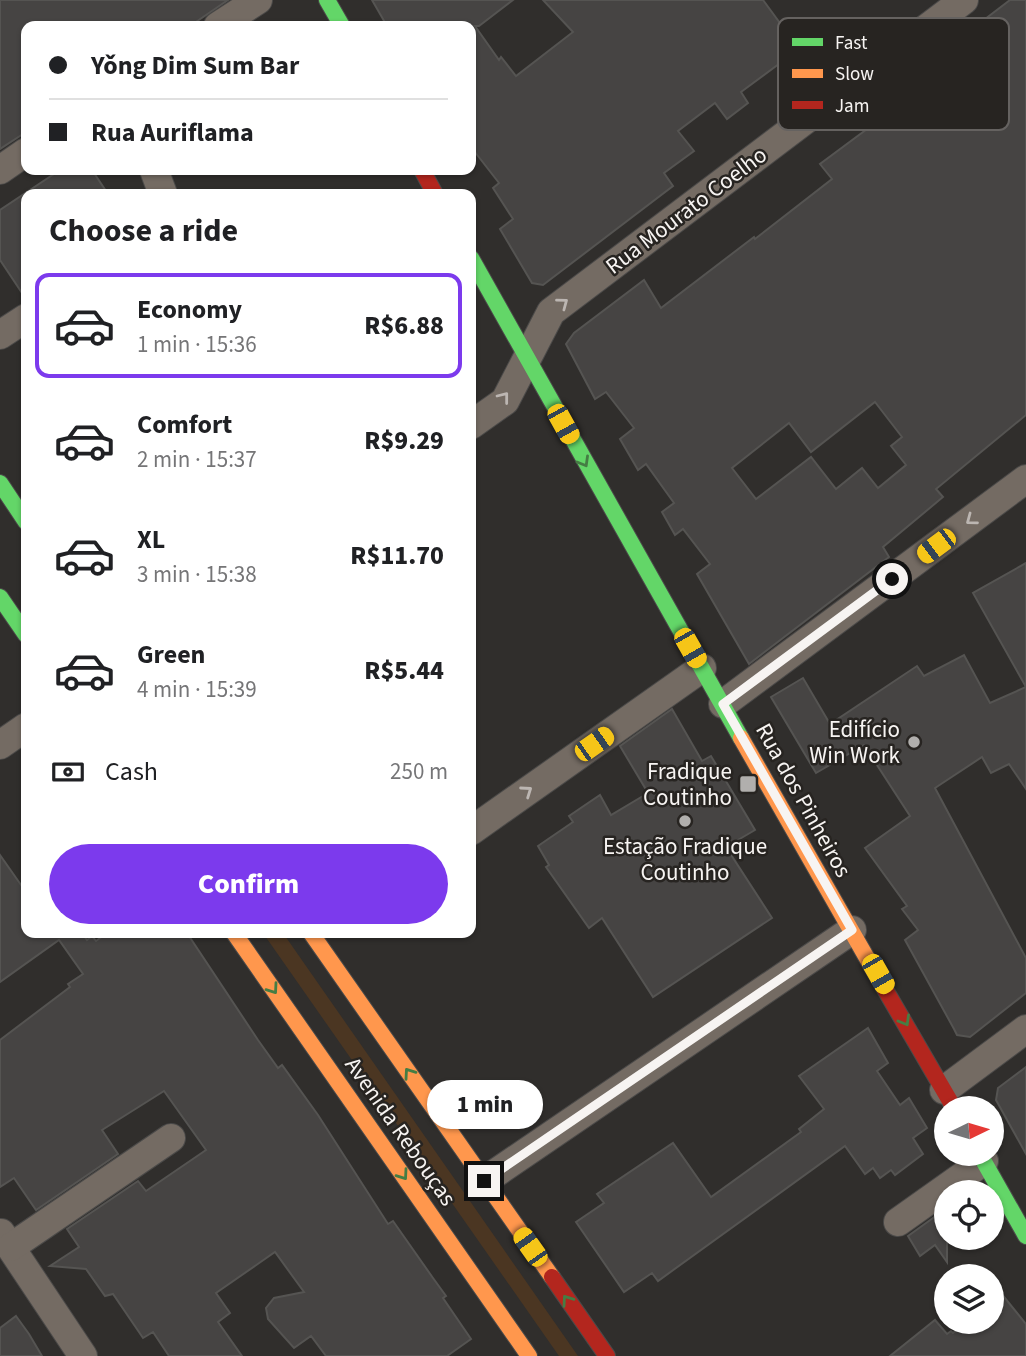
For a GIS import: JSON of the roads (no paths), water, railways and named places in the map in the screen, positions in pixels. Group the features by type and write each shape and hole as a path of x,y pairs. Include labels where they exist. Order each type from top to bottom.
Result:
{"main road":[{"path":"327,0 339,21"},
{"name":"Rua dos Pinheiros","path":"476,267 947,1096"},
{"path":"0,483 21,514"},
{"path":"0,597 21,628"},
{"name":"Avenida Rebouças","path":"237,938 529,1356"},
{"name":"Avenida Rebouças","path":"320,938 484,1181 607,1356"},
{"path":"987,1166 1026,1236"}],"street":[{"path":"226,21 258,0"},
{"name":"Rua Mourato Coelho","path":"940,18 964,0"},
{"name":"Rua Mourato Coelho","path":"476,421 505,401 551,312 792,130"},
{"path":"0,170 21,155"},
{"path":"0,335 21,321"},
{"path":"723,704 1026,480"},
{"path":"476,827 702,668"},
{"path":"0,745 21,730"},
{"path":"484,1181 852,930"},
{"path":"952,1096 1026,1029"},
{"path":"83,1356 5,1239 171,1139"},
{"path":"898,1222 970,1166"}],"place":[{"name":"Edifício Win Work","path":"914,742"},
{"name":"Fradique Coutinho","path":"748,784"},
{"name":"Estação Fradique Coutinho","path":"685,821"}]}
